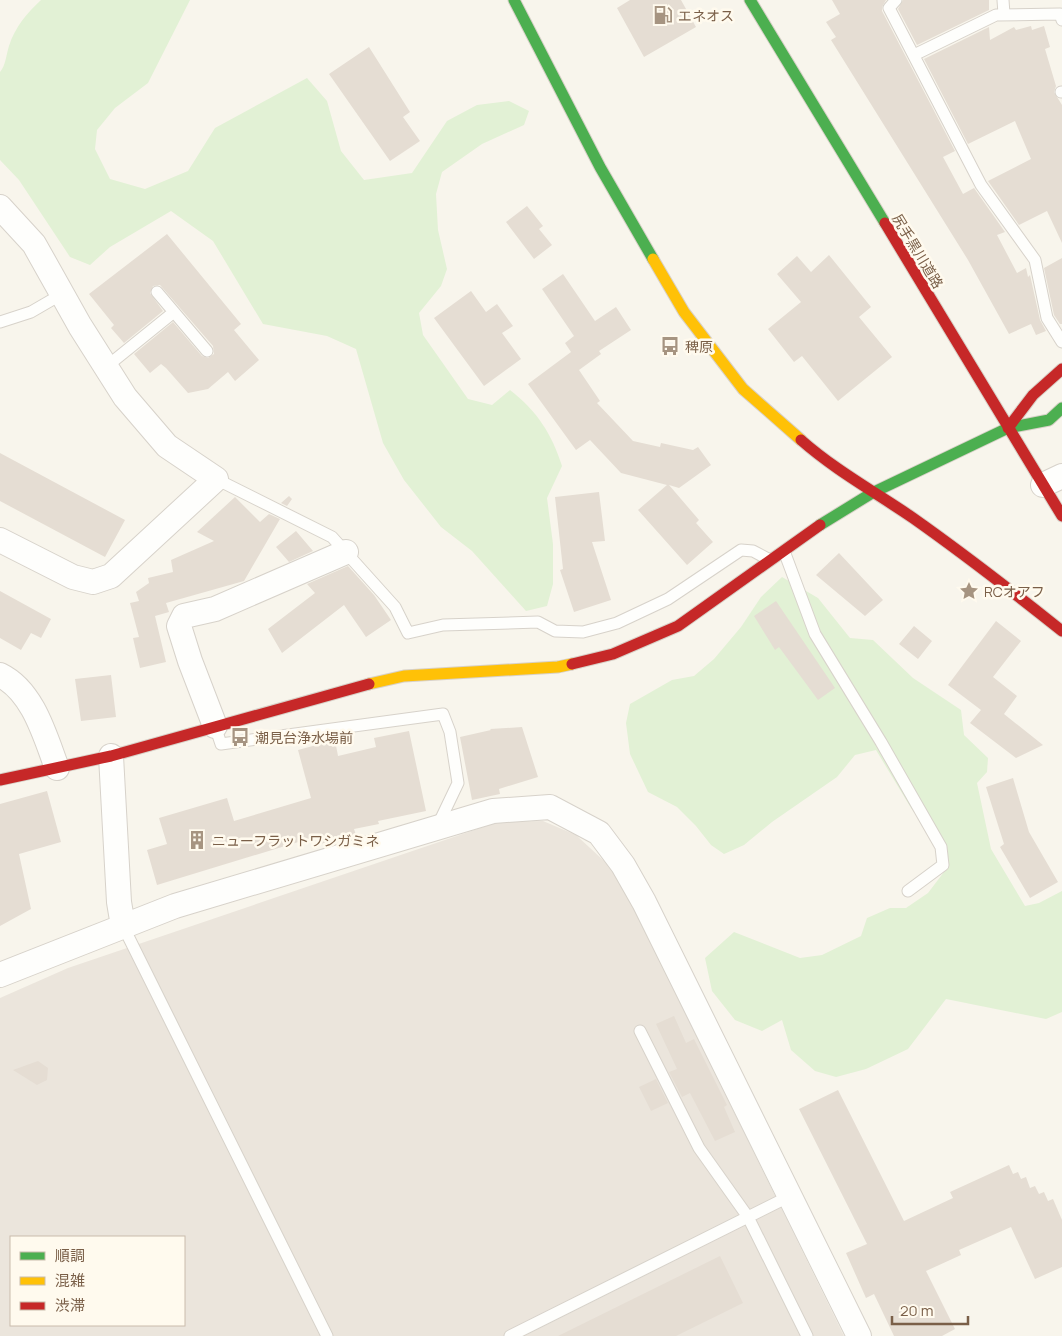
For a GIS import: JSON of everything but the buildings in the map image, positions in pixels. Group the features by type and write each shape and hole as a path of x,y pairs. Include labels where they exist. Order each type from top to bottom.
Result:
{"street":[{"path":"514,0 600,167 684,312 744,388 809,447 872,494 911,517 1003,584 1062,631"},
{"name":"尻手黒川道路","path":"750,0 1008,428 1053,481 1062,516"},
{"path":"0,207 34,244 125,397 167,446 216,479 111,576 93,582 73,577 0,540"},
{"path":"1008,428 1033,395 1062,369"},
{"path":"0,780 111,756 339,691 404,676 558,667 589,661 644,642 678,626 833,516 872,494 1008,428 1050,420 1062,408"},
{"path":"216,726 190,661 179,626 184,616 215,609 346,552"},
{"path":"0,675 25,696 42,729 57,768"},
{"path":"111,756 119,902 123,926"},
{"path":"0,975 175,906 493,811 550,806 599,833 623,865 644,902 859,1336"}],"lane":[{"path":"896,0 889,8 981,185 1035,260 1047,318 1062,342"},
{"path":"1003,0 1004,14"},
{"path":"914,55 996,15 1060,14 1062,20"},
{"path":"157,292 207,351"},
{"path":"0,322 31,312 62,294"},
{"path":"106,367 174,312"},
{"path":"216,479 332,537 395,607 408,632 444,626 538,622 555,631 583,632 617,623 668,599 741,550 753,551 770,560"},
{"path":"784,551 815,634 881,742 941,847 942,865 908,891"},
{"path":"216,726 222,744 443,714 450,732 458,784 437,829"},
{"path":"123,926 327,1336"},
{"path":"640,1032 699,1148 748,1217 807,1336"},
{"path":"510,1336 790,1196"}],"shaded area":[{"path":"543,821 576,835 616,872 844,1336 0,1336 0,998 68,968 498,822"}],"green space":[{"path":"41,0 190,0 148,83 115,108 97,130 95,149 110,179 145,189 188,171 215,128 307,78 327,101 341,151 364,180 412,173 447,121 477,105 509,101 529,111 524,125 482,144 442,172 436,194 438,230 447,269 441,286 419,313 423,335 468,399 492,405 510,390 536,415 548,433 558,454 562,466 547,498 553,544 553,584 547,606 526,611 472,551 441,527 404,480 383,443 356,349 327,336 263,324 213,241 171,211 110,247 90,265 70,257 19,180 0,160 0,72 18,27 26,15"},
{"path":"782,577 818,598 850,638 873,640 913,678 961,710 964,735 988,758 987,772 977,783 991,849 1025,906 1039,903 1062,891 1062,1012 1046,1019 946,999 908,1049 866,1069 836,1077 815,1071 791,1050 782,1020 762,1031 735,1020 712,991 705,958 734,932 800,958 822,955 861,936 867,918 890,908 906,908 928,893 947,868 941,847 911,808 876,750 855,755 837,777 772,822 744,845 724,854 711,845 677,807 648,792 630,754 626,723 630,704 672,680 694,676 714,659 741,627 761,597"}],"traffic: fast":[{"path":"514,0 600,167 653,259"},
{"path":"750,0 885,223"},
{"path":"820,525 872,493 1008,428 1049,420 1062,408"}],"traffic: slow":[{"path":"653,259 684,312 743,389 801,440"},
{"path":"369,684 404,676 558,667 572,664"}],"traffic: jam":[{"path":"885,223 1062,516"},
{"path":"1008,428 1033,395 1062,369"},
{"path":"801,440 841,471 951,545 1062,631"},
{"path":"572,664 613,654 678,626 820,525"},
{"path":"0,780 111,756 369,684"}],"place":[{"name":"エネオス","path":"663,15"},
{"name":"稗原","path":"670,346"},
{"name":"RCオアフ","path":"969,591"},
{"name":"潮見台浄水場前","path":"240,737"},
{"name":"ニューフラットワシガミネ","path":"197,840"}]}
